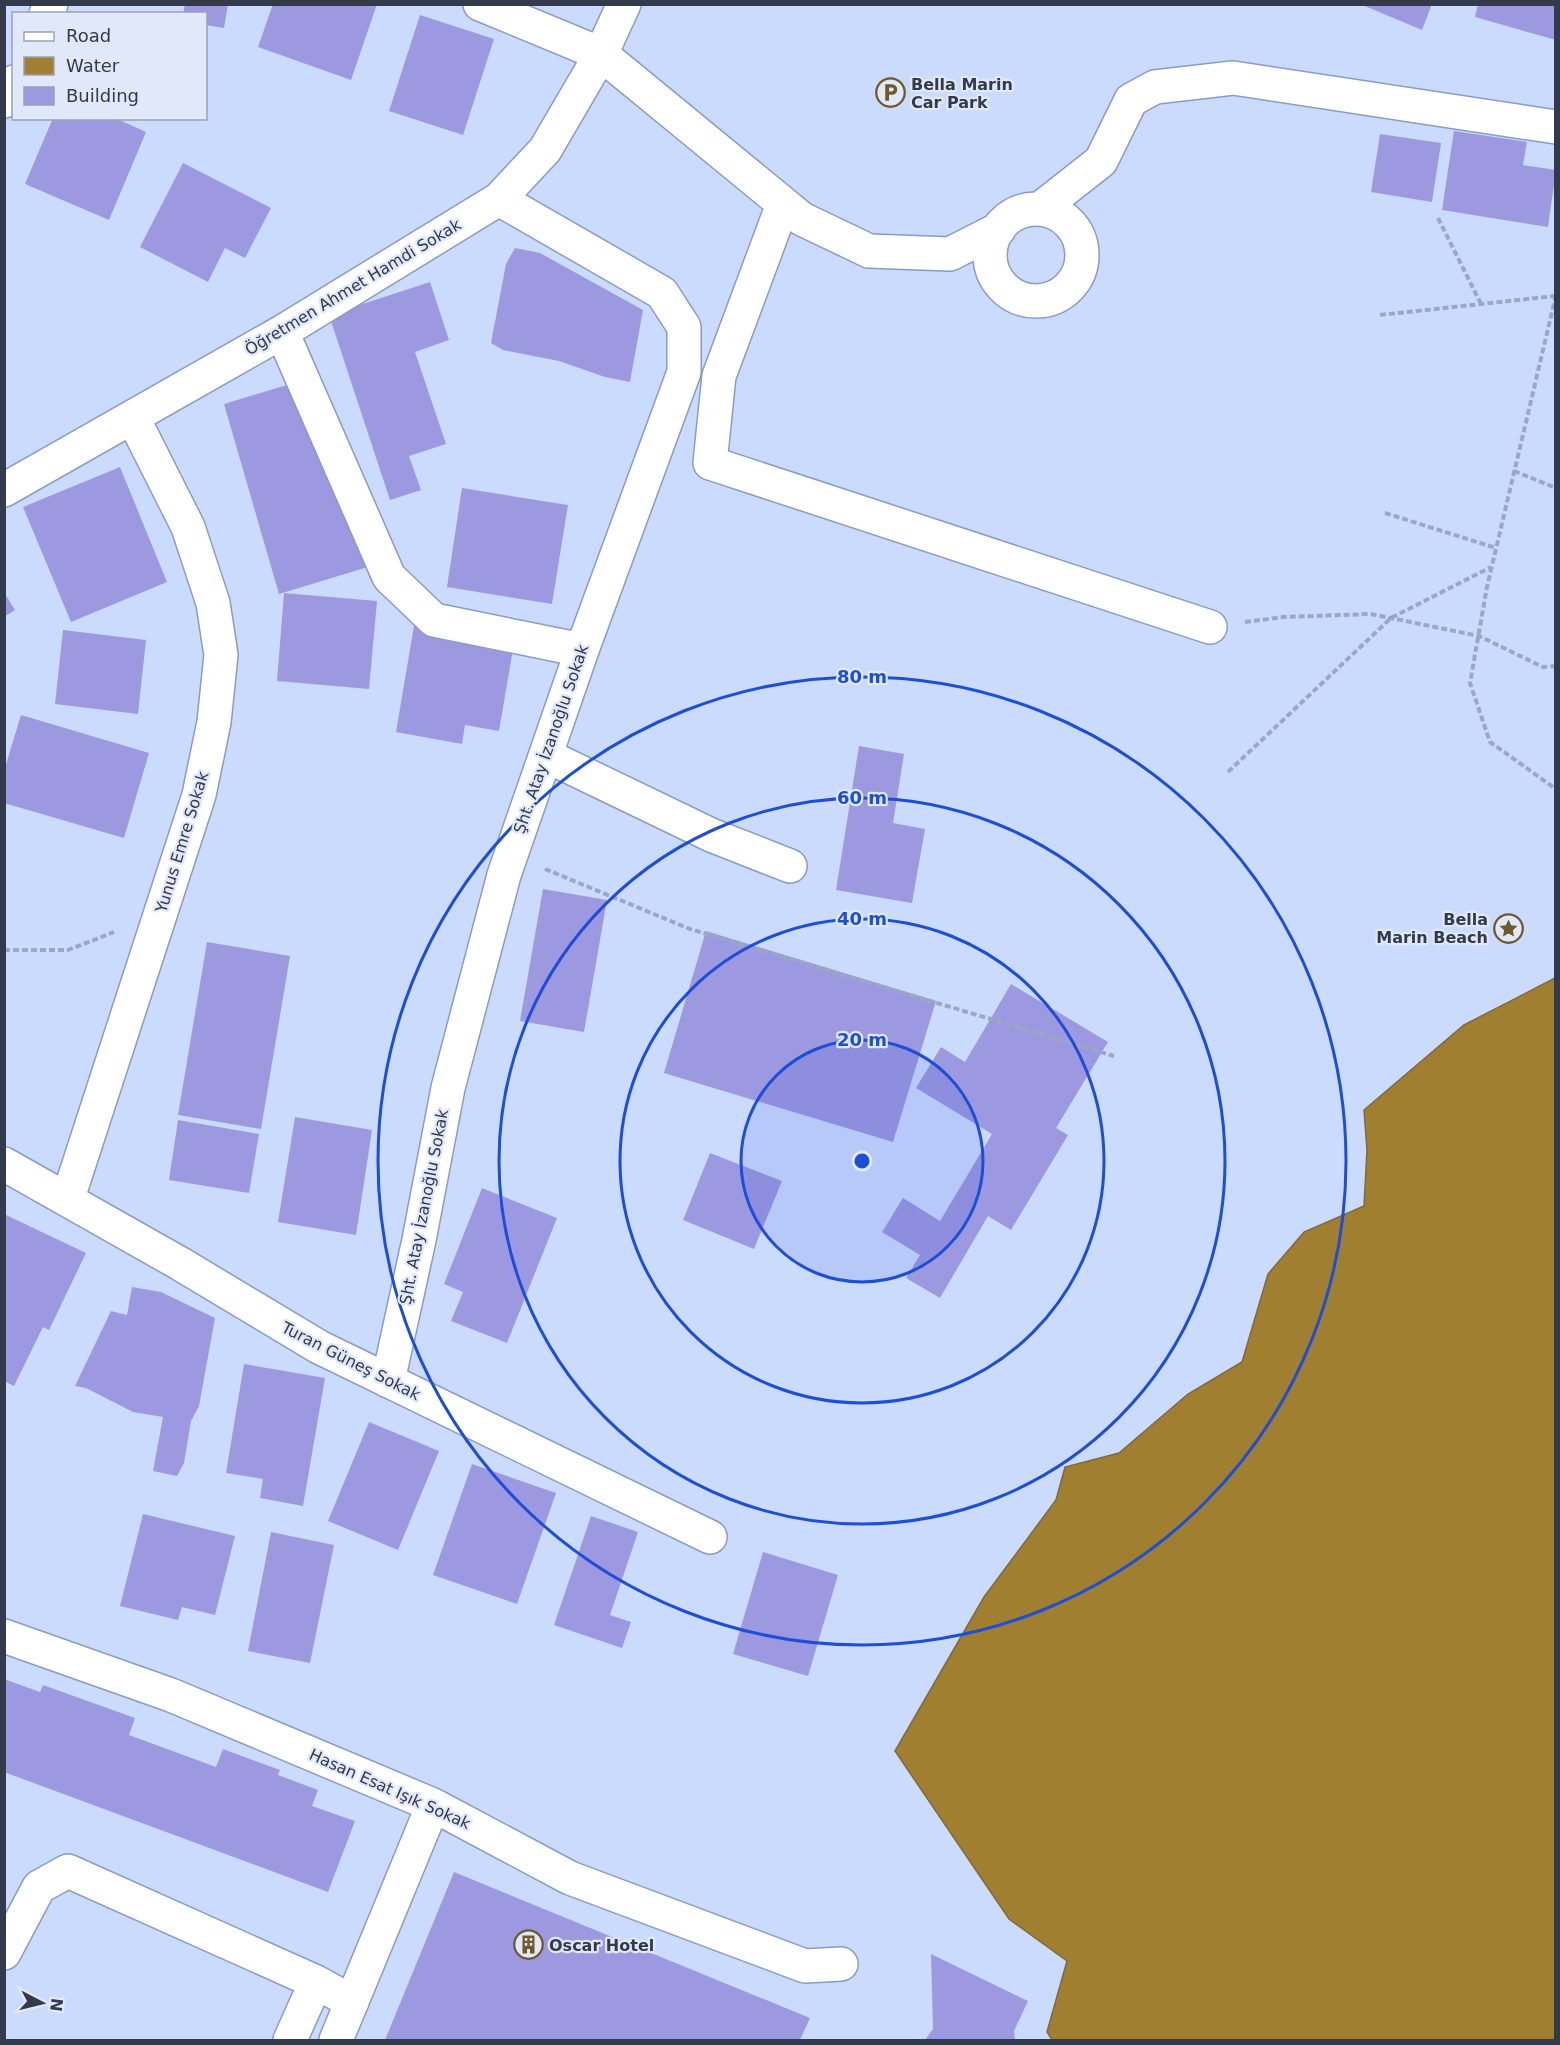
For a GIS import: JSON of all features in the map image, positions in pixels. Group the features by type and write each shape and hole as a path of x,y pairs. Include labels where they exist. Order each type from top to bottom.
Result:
{"street":[{"path":"480,4 600,54 802,219 870,251 950,254 999,229 1017,214 1040,209 1101,161 1131,100 1163,86 1233,78 1556,127"},
{"name":"Öğretmen Ahmet Hamdi Sokak","path":"4,490 282,332 499,199 545,150 600,54 624,4"},
{"path":"4,101 12,86"},
{"name":"Şht. Atay İzanoğlu Sokak","path":"388,1381 419,1240 448,1088 511,855 582,650 684,372 684,327 662,293 499,199"},
{"path":"783,204 719,376 710,463 1210,627"},
{"path":"999,229 992,242 990,257 993,272 1000,285 1026,300 1041,301 1056,297 1077,276 1082,262 1082,247 1077,233 1067,221 1054,213 1040,209"},
{"path":"282,332 389,577 434,620 582,650"},
{"name":"Yunus Emre Sokak","path":"68,1198 199,795 214,722 221,655 213,603 188,527 133,418"},
{"path":"547,756 711,836 790,866"},
{"name":"Turan Güneş Sokak","path":"4,1164 68,1198 319,1347 710,1537"},
{"name":"Hasan Esat Işık Sokak","path":"4,1636 171,1695 433,1805 570,1878 805,1966 841,1964"},
{"path":"336,2040 433,1805"},
{"path":"4,1953 39,1887 68,1871 316,1982 352,2002"},
{"path":"290,2040 316,1982"}],"path":[{"path":"1438,218 1481,304"},
{"path":"1380,315 1555,296 1491,567 1470,683 1490,742 1556,789"},
{"path":"1514,471 1556,488"},
{"path":"1385,513 1497,548"},
{"path":"1228,772 1391,618 1491,567"},
{"path":"1210,627 1283,617 1371,614 1479,636 1543,667 1556,666"},
{"path":"511,855 690,929 1114,1056"},
{"path":"4,950 68,950 160,914"}],"water":[{"path":"1555,978 1555,2040 1052,2040 1047,2032 1067,1961 1009,1919 895,1751 984,1597 1056,1500 1065,1467 1119,1453 1188,1394 1242,1362 1268,1274 1304,1232 1364,1206 1367,1150 1364,1110 1464,1025"}],"building":[{"path":"185,4 228,4 224,28 207,25 207,12 183,12"},
{"path":"273,4 377,4 351,80 258,47"},
{"path":"1360,4 1432,4 1422,30"},
{"path":"1478,4 1556,4 1556,40 1475,17"},
{"path":"420,15 494,39 463,135 389,111"},
{"path":"52,120 119,120 146,132 109,220 25,184"},
{"path":"1454,131 1527,142 1523,165 1556,170 1548,227 1442,210"},
{"path":"1380,134 1441,143 1432,202 1371,192"},
{"path":"183,163 271,208 245,258 225,248 208,282 140,247"},
{"path":"515,248 540,253 643,310 630,382 605,377 559,361 503,350 491,343 506,264"},
{"path":"430,282 449,340 415,352 446,444 409,456 421,490 390,500 329,315"},
{"path":"313,377 368,567 279,594 224,404"},
{"path":"120,467 167,582 71,622 23,507"},
{"path":"462,488 568,505 552,604 447,587"},
{"path":"4,592 15,610 4,617"},
{"path":"284,593 377,601 369,689 277,681"},
{"path":"418,602 518,620 499,731 465,725 462,744 396,732"},
{"path":"63,630 146,640 138,714 55,704"},
{"path":"21,715 149,753 124,838 4,803 4,771"},
{"path":"859,746 904,754 893,823 925,829 912,903 836,890"},
{"path":"543,889 607,900 584,1032 520,1021"},
{"path":"706,931 936,1001 893,1142 664,1073"},
{"path":"207,942 290,956 261,1129 178,1115"},
{"path":"1011,984 1108,1042 1056,1128 1068,1135 1011,1230 988,1216 940,1298 906,1278 920,1255 882,1232 903,1198 940,1221 992,1134 916,1088 941,1047 965,1062"},
{"path":"295,1117 372,1130 356,1235 278,1222"},
{"path":"178,1120 259,1134 249,1193 169,1180"},
{"path":"710,1153 782,1181 754,1249 683,1220"},
{"path":"482,1188 557,1218 507,1343 451,1321 463,1292 444,1284"},
{"path":"4,1214 86,1253 49,1330 43,1327 14,1386 4,1381"},
{"path":"132,1287 161,1292 215,1318 199,1406 191,1421 184,1463 177,1476 153,1471 163,1417 133,1412 86,1388 75,1386 111,1311 127,1315"},
{"path":"244,1364 325,1378 303,1506 260,1498 263,1479 226,1473"},
{"path":"369,1422 439,1451 398,1550 328,1521"},
{"path":"472,1464 556,1493 517,1604 433,1575"},
{"path":"143,1514 235,1536 215,1615 182,1607 178,1620 120,1606"},
{"path":"591,1516 638,1532 610,1615 631,1622 622,1648 554,1625"},
{"path":"271,1532 334,1545 310,1663 248,1651"},
{"path":"763,1552 838,1575 808,1676 733,1654"},
{"path":"4,1679 40,1692 43,1685 135,1718 129,1735 216,1767 223,1749 280,1770 278,1775 318,1790 312,1806 355,1821 328,1892 4,1772"},
{"name":"Oscar Hotel","path":"454,1872 810,2018 800,2040 385,2040"},
{"path":"931,1954 1028,2001 1014,2031 1015,2040 925,2040 933,2029"}],"place":[{"name":"Bella Marin Car Park","path":"890,93"},
{"name":"Bella Marin Beach","path":"1509,928"},
{"name":"Oscar Hotel","path":"528,1945"}]}
